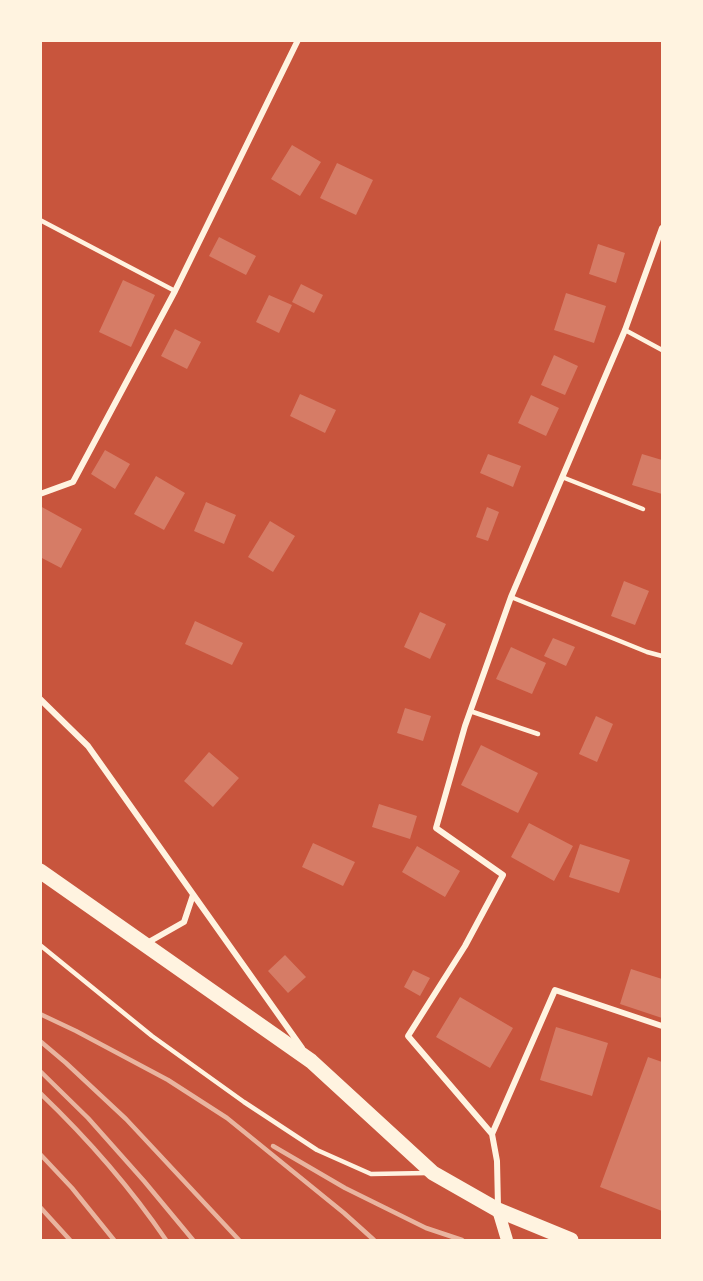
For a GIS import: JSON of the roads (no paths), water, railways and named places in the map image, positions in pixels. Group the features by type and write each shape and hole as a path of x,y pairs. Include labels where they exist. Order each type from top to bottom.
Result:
{"main road":[{"path":"40,871 311,1060 433,1173 498,1210 571,1240"},
{"path":"498,1210 507,1240"}],"street":[{"path":"40,494 73,482 175,291 298,40"},
{"path":"498,1210 497,1161 492,1134 408,1036 465,946 504,875 436,828 470,711 511,597 625,330 663,228"},
{"path":"40,699 88,746 311,1060"},
{"path":"145,944 184,922 193,895"},
{"path":"492,1134 555,990 663,1026"}],"lane":[{"path":"40,220 175,291"},
{"path":"625,330 663,350"},
{"path":"562,477 643,508"},
{"path":"511,597 663,656"},
{"path":"470,711 538,734"},
{"path":"40,945 152,1036 244,1102 317,1150 371,1174 433,1173"}],"railway":[{"path":"40,1014 168,1080 227,1118 374,1240"},
{"path":"40,1041 126,1119 239,1240"},
{"path":"40,1071 88,1118 193,1240"},
{"path":"40,1093 107,1164 166,1240"},
{"path":"273,1146 345,1188 426,1228 462,1240"},
{"path":"40,1154 72,1188 114,1240"},
{"path":"40,1207 70,1240"}]}
